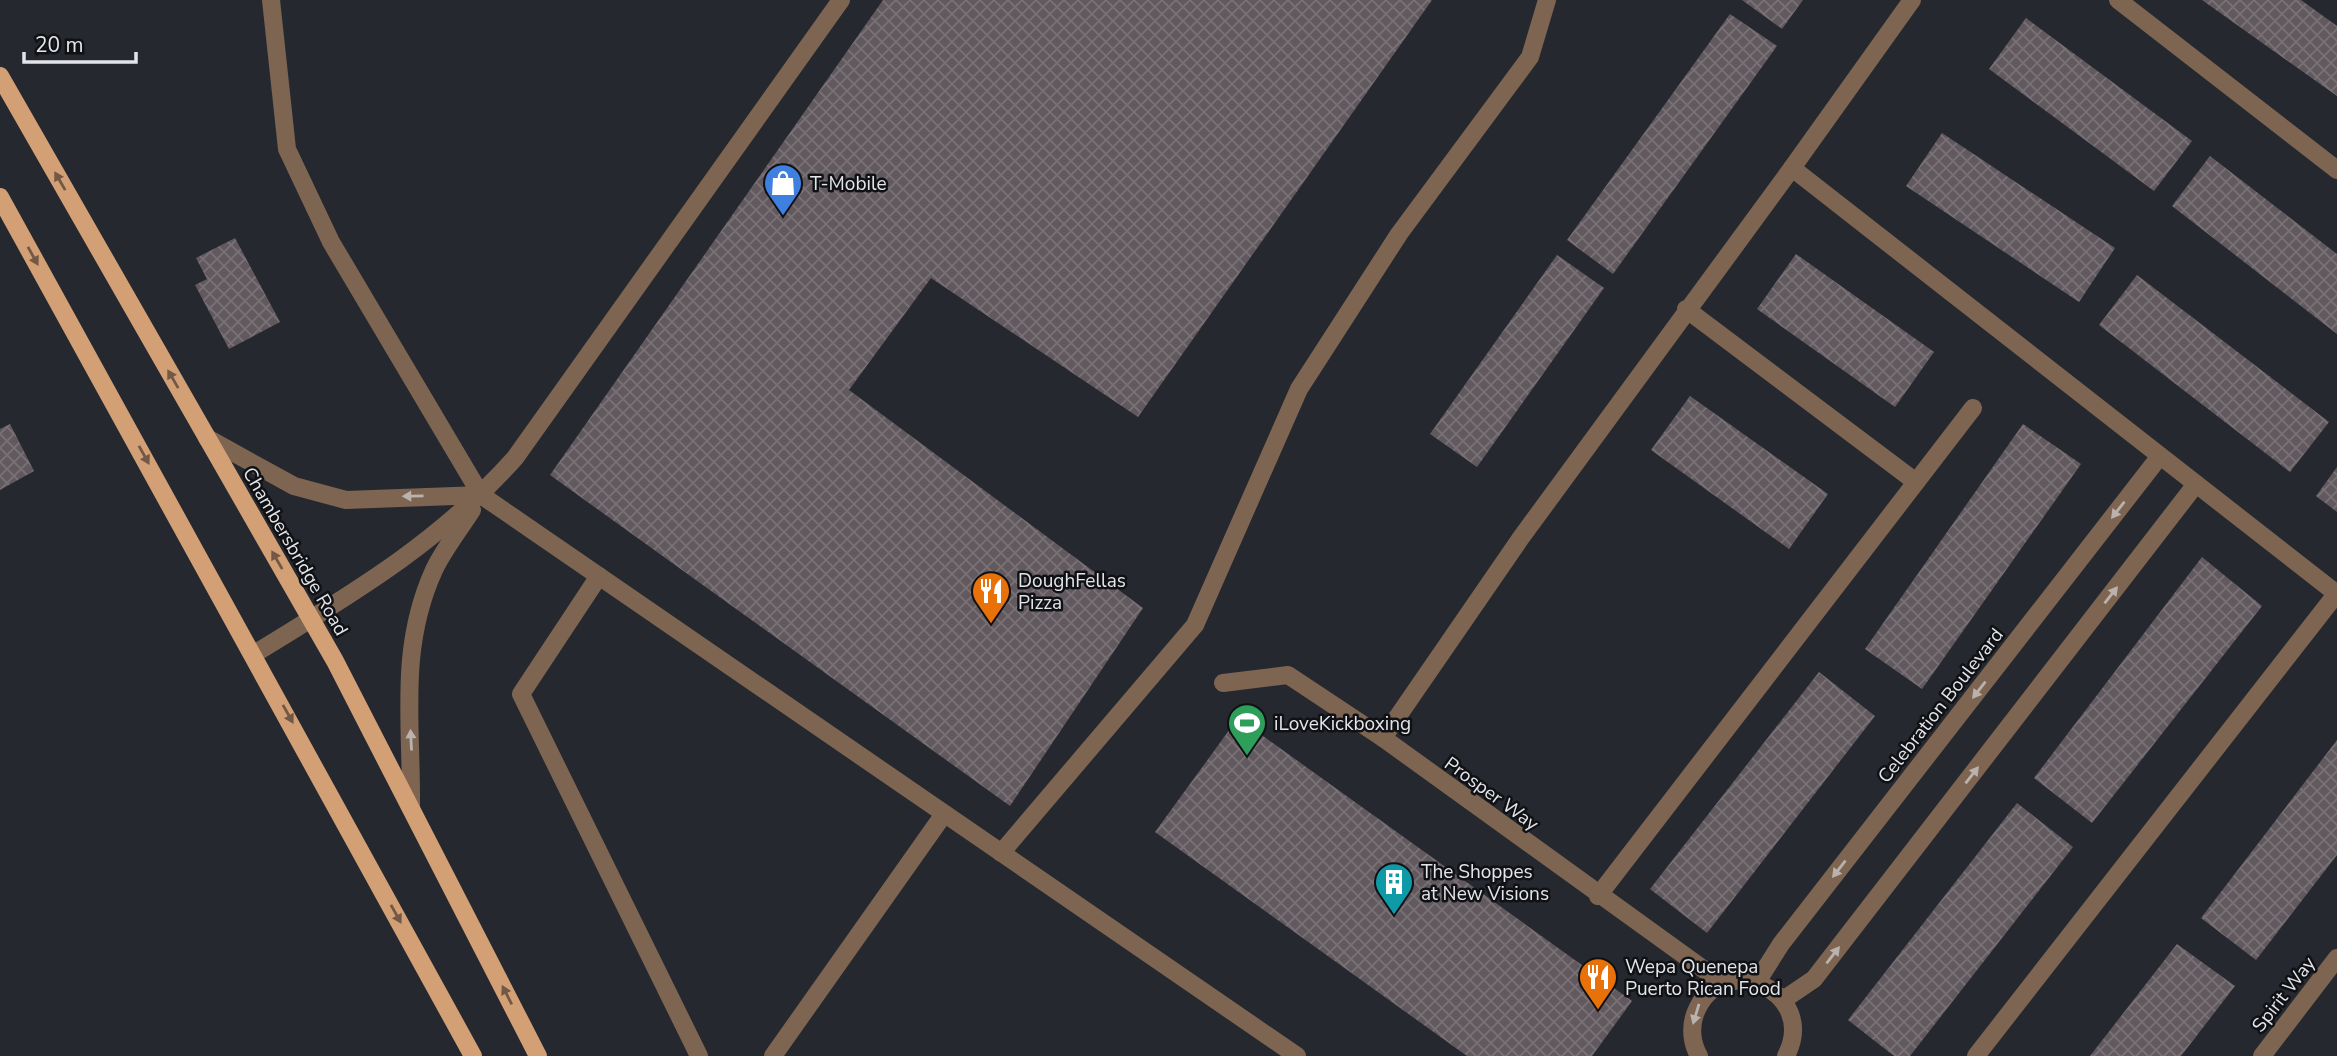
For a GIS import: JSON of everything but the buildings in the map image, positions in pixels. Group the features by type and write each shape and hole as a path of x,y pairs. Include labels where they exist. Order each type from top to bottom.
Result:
{"main road":[{"name":"Chambersbridge Road","path":"0,76 311,619 538,1056"},
{"path":"0,197 474,1056"}],"street":[{"path":"271,0 286,149 331,242 481,495 1297,1056"},
{"path":"254,654 413,553 481,495 515,458 841,0"},
{"path":"1001,853 1195,625 1299,389 1399,234 1530,57 1547,0"},
{"path":"1383,738 1520,539 1912,0"},
{"path":"2118,0 2337,170"},
{"path":"1792,167 2337,594 1976,1056"},
{"path":"1686,309 1916,482"},
{"path":"1598,896 1973,408"},
{"path":"207,438 295,486 345,500 481,495"},
{"name":"Celebration Boulevard","path":"1757,982 1781,944 2160,456"},
{"path":"1783,1000 1814,979 2196,484"},
{"path":"411,808 407,676 416,620 435,568 481,495"},
{"path":"599,576 521,694 699,1056"},
{"name":"Prosper Way","path":"1223,683 1287,675 1383,738 1598,896 1724,984"},
{"path":"773,1056 944,814"},
{"name":"Spirit Way","path":"2262,1056 2337,958"},
{"path":"1699,1056 1692,1036 1693,1018 1700,1003 1711,991 1740,980 1757,982 1771,989 1783,1000 1791,1014 1793,1030 1786,1056"}],"place":[{"name":"T-Mobile","path":"783,217"},
{"name":"DoughFellas Pizza","path":"991,625"},
{"name":"iLoveKickboxing","path":"1247,757"},
{"name":"The Shoppes at New Visions","path":"1394,916"},
{"name":"Wepa Quenepa Puerto Rican Food","path":"1598,1011"}]}
